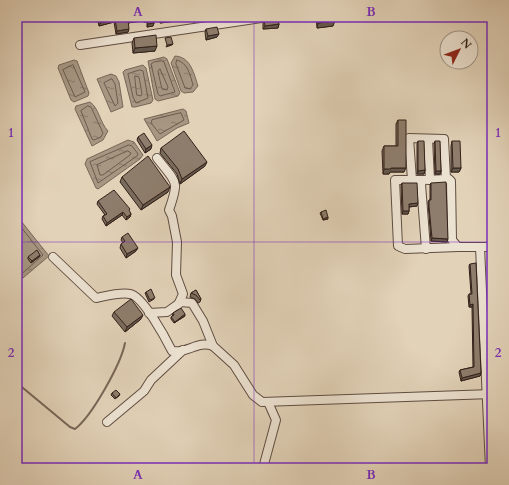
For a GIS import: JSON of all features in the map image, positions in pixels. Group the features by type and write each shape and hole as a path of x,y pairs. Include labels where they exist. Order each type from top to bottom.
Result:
{"street":[{"path":"80,45 268,17"},
{"path":"412,180 409,138 444,139 446,179"},
{"path":"426,249 421,184 426,180 428,139"},
{"path":"157,158 176,183 176,189 169,210 172,216 177,242 176,274 183,294 178,305"},
{"path":"458,247 452,240 451,181 446,179 395,180 398,246 404,249 492,247"},
{"path":"480,247 489,394 490,468"},
{"path":"53,257 96,298 129,293 137,296 172,351 177,352 202,344 213,346"},
{"path":"149,313 167,312 181,302 192,303 203,321 213,346 234,365 257,399 268,402 489,394"},
{"path":"107,422 144,391 151,380 184,350"},
{"path":"263,468 276,420 268,402"}],"water":[{"path":"175,56 185,59 193,71 198,86 193,92 184,93 181,91 171,63"},
{"path":"164,57 167,59 180,93 178,96 158,101 155,99 148,61"},
{"path":"74,60 77,61 89,93 88,96 74,102 71,100 58,68 59,65"},
{"path":"143,65 146,68 153,100 151,103 132,107 123,72 125,70"},
{"path":"111,74 116,76 119,82 123,107 111,112 97,79"},
{"path":"90,102 108,131 103,140 92,146 75,109 76,106"},
{"path":"183,109 186,111 189,123 177,128 157,141 144,119"},
{"path":"128,140 134,142 143,155 140,159 98,189 96,188 85,164 87,159"},
{"path":"17,216 49,256 17,283"}],"building":[{"path":"99,17 144,18 128,20 129,29 117,31 115,19 100,23"},
{"path":"144,17 154,17 154,23 148,24 148,19 145,19"},
{"path":"272,17 278,17 279,24 265,26 264,20"},
{"path":"318,17 334,17 335,21 318,23"},
{"path":"217,27 219,34 208,36 206,29"},
{"path":"156,35 157,46 135,48 134,38"},
{"path":"171,37 173,44 167,45 165,38"},
{"path":"398,120 406,120 406,168 384,169 384,146 398,146"},
{"path":"184,131 207,162 182,179 178,169 161,148"},
{"path":"144,133 152,145 146,149 138,137"},
{"path":"418,141 424,141 425,170 418,171"},
{"path":"435,141 440,141 441,171 436,171"},
{"path":"452,141 460,141 461,168 453,168"},
{"path":"148,156 170,187 143,205 122,177"},
{"path":"446,182 448,239 432,238 429,207 429,200 431,200 431,183"},
{"path":"402,183 417,183 418,203 409,204 409,211 403,211"},
{"path":"114,190 130,209 131,214 127,217 123,212 107,223 103,216 107,214 98,201"},
{"path":"326,210 328,217 323,219 321,212"},
{"path":"128,233 138,248 127,254 121,244 125,241 122,237"},
{"path":"37,250 40,255 32,261 28,257"},
{"path":"476,263 481,373 462,378 460,370 474,367 473,304 470,305 469,294 472,294 470,264"},
{"path":"151,289 155,298 150,300 146,292"},
{"path":"196,290 201,299 200,300 196,295 191,293"},
{"path":"131,299 143,315 127,327 114,312"},
{"path":"181,308 185,314 175,322 171,317 174,315 173,313"},
{"path":"116,390 120,394 116,398 112,393"}],"waterway":[{"path":"17,383 70,427 75,429 89,413 105,389 118,363 125,343"}]}
